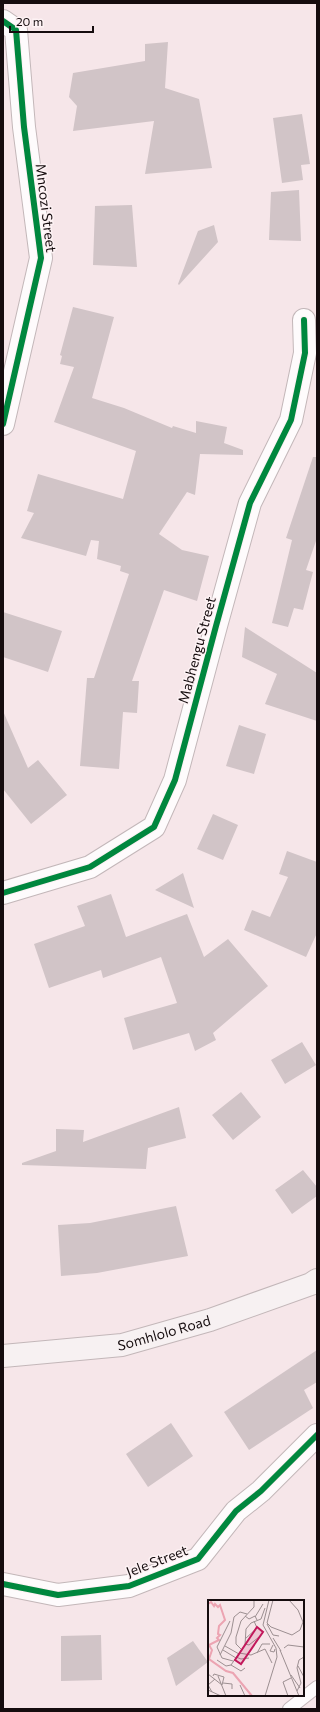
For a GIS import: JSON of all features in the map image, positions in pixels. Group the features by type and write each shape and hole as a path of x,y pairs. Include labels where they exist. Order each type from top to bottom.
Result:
{"street":[{"name":"Mncozi Street","path":"3,21 16,30 24,127 41,258 3,424"},
{"name":"Mabhengu Street","path":"3,893 90,867 154,827 175,780 250,503 292,420 305,353 304,320"},
{"name":"Somhlolo Road","path":"3,1356 122,1345 210,1320 310,1284 317,1280"},
{"name":"Jele Street","path":"3,1584 58,1595 129,1586 198,1559 236,1511 261,1491 317,1435"}],"lane":[{"path":"289,1709 317,1687"}],"building":[{"path":"168,42 165,88 199,99 212,168 145,174 154,121 73,131 77,106 69,97 73,73 145,61 145,44"},
{"path":"302,114 310,164 301,165 303,180 282,183 273,118"},
{"path":"299,190 301,241 269,240 271,192"},
{"path":"132,205 137,267 93,265 95,206"},
{"path":"214,225 218,242 179,285 178,284 198,231"},
{"path":"73,307 114,317 92,398 124,408 172,428 173,426 196,433 196,421 227,427 224,443 243,450 243,455 200,454 195,495 187,492 159,534 182,550 209,556 197,601 164,590 132,681 139,681 137,713 123,712 119,769 80,766 87,678 94,678 129,574 120,571 121,566 97,559 99,541 91,540 86,556 21,538 34,513 27,511 38,474 123,499 136,451 54,422 74,367 60,364 62,356 60,355"},
{"path":"313,457 317,457 317,538 306,570 313,572 303,610 294,608 288,627 272,623 292,540 286,538"},
{"path":"3,612 62,631 48,672 3,657"},
{"path":"245,627 317,673 317,721 265,704 277,674 242,657"},
{"path":"3,711 28,768 38,760 67,795 31,824 3,789"},
{"path":"239,725 266,734 254,774 226,766"},
{"path":"213,814 238,825 223,860 197,849"},
{"path":"287,851 317,862 317,933 306,957 244,930 252,910 270,917 288,877 279,874"},
{"path":"183,873 194,908 155,890"},
{"path":"111,894 126,937 187,914 204,957 228,939 268,986 213,1033 216,1040 195,1051 189,1033 133,1050 124,1018 177,1003 161,957 103,978 101,970 49,988 34,944 85,926 77,906"},
{"path":"302,1042 316,1065 285,1084 271,1060"},
{"path":"241,1092 261,1117 233,1140 212,1115"},
{"path":"179,1107 186,1138 148,1148 146,1169 22,1165 22,1163 56,1151 56,1129 84,1130 83,1142"},
{"path":"303,1170 317,1187 317,1196 292,1214 275,1190"},
{"path":"176,1206 188,1256 97,1273 61,1276 58,1225 90,1223"},
{"path":"317,1350 317,1382 304,1390 313,1408 249,1450 224,1412"},
{"path":"171,1423 193,1456 148,1487 126,1454"},
{"path":"101,1635 102,1680 61,1681 61,1636"},
{"path":"193,1641 208,1662 176,1686 167,1658"}],"cycle path":[{"path":"3,21 16,30 24,127 41,258 3,424"},
{"path":"3,893 90,867 154,827 175,780 250,503 291,420 305,353 304,320"},
{"path":"3,1584 58,1595 129,1586 198,1559 236,1511 261,1491 317,1435"}]}
